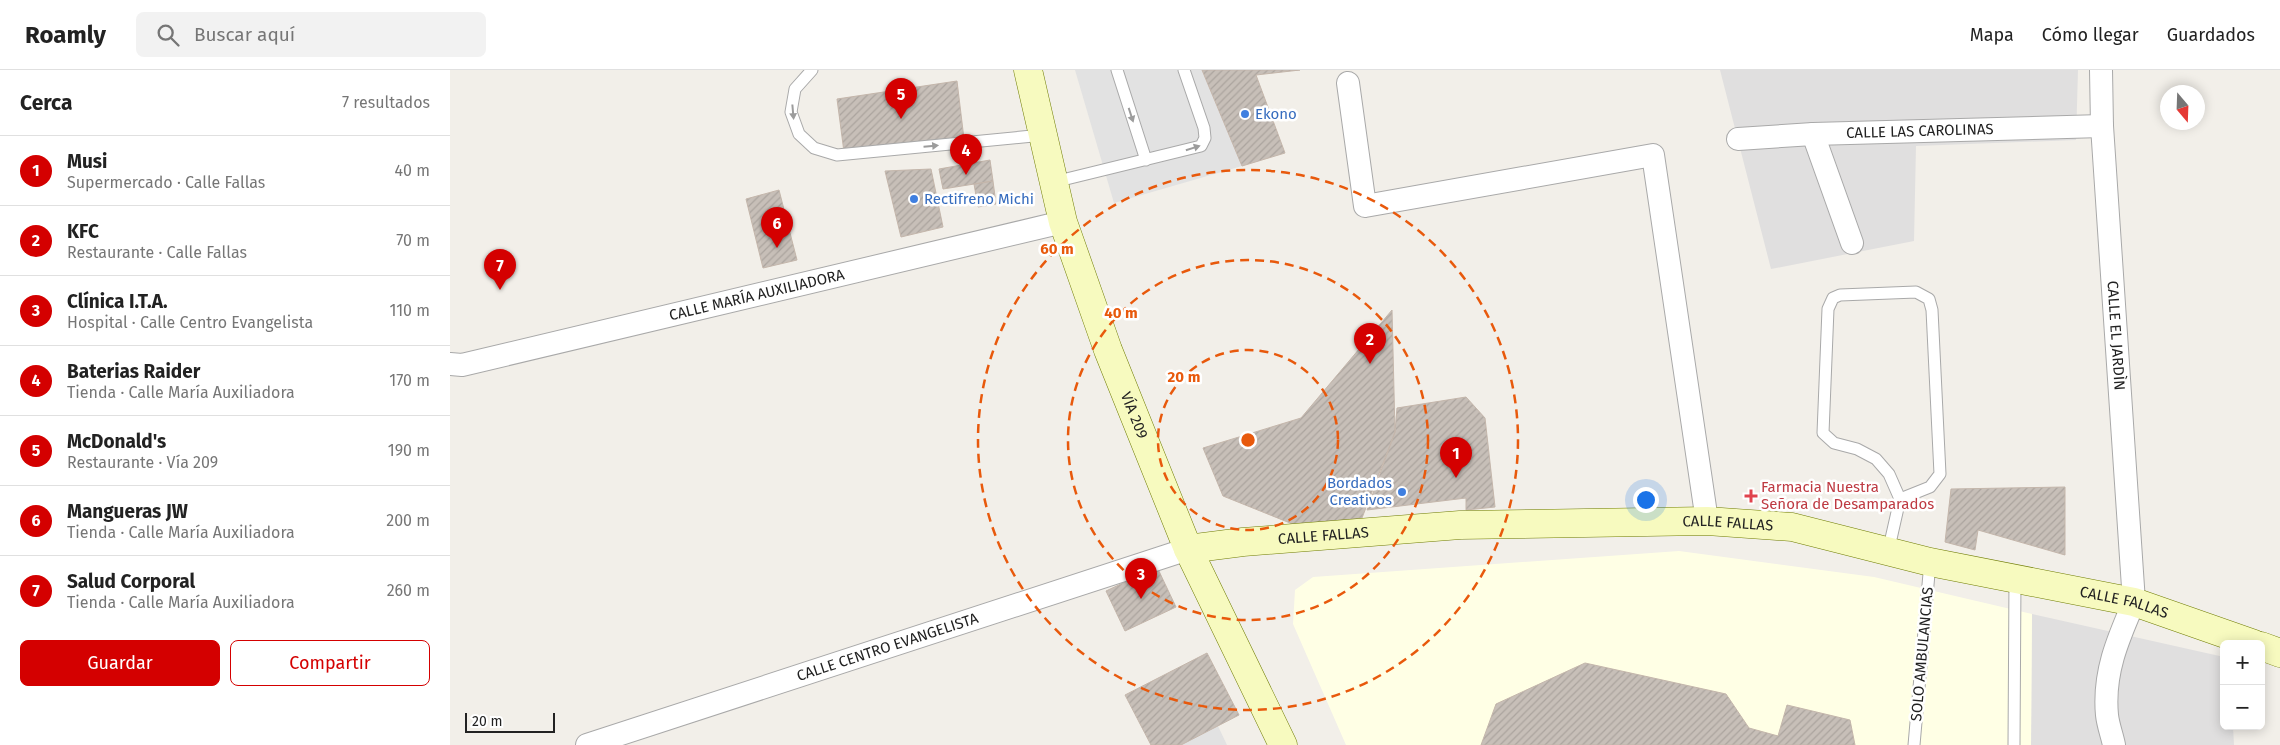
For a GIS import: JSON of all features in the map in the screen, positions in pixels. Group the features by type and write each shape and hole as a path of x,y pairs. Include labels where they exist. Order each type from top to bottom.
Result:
{"street":[{"name":"VÍA 209","path":"1028,70 1063,222 1108,350 1188,549 1283,745"},
{"name":"CALLE EL JARDÌN","path":"2101,70 2102,126 2134,602"},
{"path":"1348,84 1365,206 1653,155 1707,521"},
{"name":"CALLE LAS CAROLINAS","path":"1738,139 1813,134 2102,126"},
{"path":"1813,134 1852,243"},
{"name":"CALLE MARÍA AUXILIADORA","path":"450,364 462,366 1063,222"},
{"name":"CALLE FALLAS","path":"1188,549 1243,542 1460,525 1707,521 1792,527 1930,562 2134,602 2243,640"},
{"name":"CALLE CENTRO EVANGELISTA","path":"587,745 1188,549"},
{"path":"2114,745 2107,715 2108,683 2114,649 2134,602"},
{"path":"2265,647 2280,653"}],"lane":[{"path":"812,70 795,89 791,112 799,134 814,148 837,155 1043,135"},
{"path":"1117,70 1146,160"},
{"path":"1054,182 1201,146 1205,138 1204,128 1184,70"},
{"path":"1888,552 1900,499 1889,474 1876,459 1858,449 1834,443 1823,433 1828,309 1833,298 1840,295 1916,292 1929,300 1932,310 1940,474 1930,487 1900,499"},
{"name":"SOLO AMBULANCIAS","path":"1914,745 1930,562"},
{"path":"2014,745 2015,578"}],"shaded area":[{"path":"1075,70 1202,70 1242,166 1114,203"},
{"path":"1720,70 2078,70 2076,140 1916,146 1914,241 1771,269"},
{"path":"1679,551 1874,577 2032,614 2031,745 1346,745 1293,624 1295,590 1313,577"},
{"path":"2032,614 2220,656 2220,730 2233,730 2234,745 2031,745"},
{"path":"1218,726 1227,745 1181,745"}],"building":[{"name":"Ekono","path":"1202,70 1300,70 1256,75 1285,153 1242,166"},
{"path":"957,81 964,139 844,152 837,99"},
{"path":"990,160 993,181 943,189 939,169"},
{"name":"Rectifreno Michi","path":"931,169 943,227 901,237 885,171"},
{"path":"993,181 996,204 978,207 974,184"},
{"path":"779,190 797,260 763,268 746,199"},
{"path":"1392,310 1395,432 1362,518 1295,525 1223,496 1203,448 1301,418"},
{"path":"1466,397 1485,418 1495,507 1466,510 1466,498 1367,510 1395,432 1397,408"},
{"path":"2065,487 2065,555 1978,530 1975,550 1945,542 1951,489"},
{"path":"1157,567 1176,607 1125,631 1106,591"},
{"path":"1207,653 1239,715 1181,745 1151,745 1125,695"},
{"path":"1585,663 1726,694 1749,728 1778,736 1787,705 1850,720 1855,745 1481,745 1496,704"}],"place":[{"name":"Ekono","path":"1245,114"},
{"name":"McDonald's","path":"901,119"},
{"name":"Baterias Raider","path":"966,175"},
{"name":"Rectifreno Michi","path":"914,199"},
{"name":"Mangueras JW","path":"777,248"},
{"name":"Salud Corporal","path":"500,290"},
{"name":"KFC","path":"1370,364"},
{"name":"Musi","path":"1456,478"},
{"name":"Bordados Creativos","path":"1402,492"},
{"name":"Farmacia Nuestra Señora de Desamparados","path":"1751,496"},
{"name":"Clínica I.T.A.","path":"1141,599"}]}
